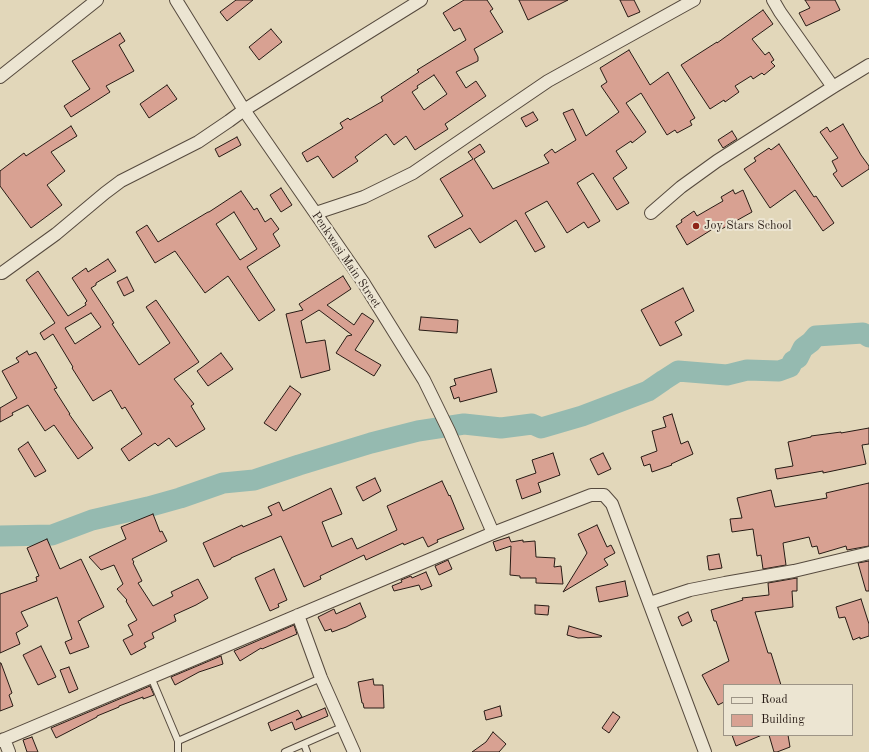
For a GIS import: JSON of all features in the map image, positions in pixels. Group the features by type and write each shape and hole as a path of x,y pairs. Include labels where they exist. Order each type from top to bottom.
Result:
{"street":[{"path":"0,77 97,0"},
{"name":"Penkwasi Main Street","path":"176,0 244,110 363,282 424,380 493,533"},
{"path":"2,273 56,234 105,193 121,182 198,142 244,110 420,0"},
{"path":"316,213 364,197 413,173 548,81 694,0"},
{"path":"773,0 832,87"},
{"path":"651,213 717,161 869,65"},
{"path":"9,752 2,740 493,533 591,495 604,495 612,504 705,752"},
{"path":"650,603 690,590 794,571 869,553"},
{"path":"298,615 321,678 354,752"}],"lane":[{"path":"151,677 178,742 178,752"},
{"path":"178,742 321,678"},
{"path":"285,752 342,727"},
{"path":"304,744 307,752"}],"building":[{"path":"236,0 253,0 227,21 220,12"},
{"path":"464,0 487,0 493,9 490,11 503,32 474,49 478,57 478,61 456,72 466,88 476,81 486,96 445,124 448,129 415,150 406,136 394,145 386,134 355,157 358,161 333,178 318,156 307,162 302,153 343,128 340,123 348,118 350,120 383,101 381,97 419,72 417,70 466,40 460,28 454,31 443,13","holes":["434,75 447,94 424,110 412,92 418,88 417,86"]},
{"path":"519,0 568,0 528,20"},
{"path":"620,0 634,0 640,12 628,17"},
{"path":"805,0 835,0 840,10 806,26 799,13 810,8"},
{"path":"763,10 773,24 752,39 765,55 769,52 774,60 771,62 775,66 764,75 762,73 753,79 751,76 735,86 739,92 725,102 724,100 710,109 681,65 717,43"},
{"path":"271,29 282,42 259,60 249,47"},
{"path":"120,33 125,41 119,45 134,71 106,86 110,92 71,117 64,106 90,89 72,61"},
{"path":"629,50 650,85 668,72 695,118 690,121 692,125 677,133 675,130 667,135 641,93 626,103 646,132 632,143 631,141 616,151 627,168 613,178 629,203 617,210 593,173 577,183 600,221 588,228 584,222 567,233 547,201 525,213 545,247 535,252 516,220 480,243 470,228 435,248 428,236 463,216 440,179 473,159 468,152 480,144 485,152 474,159 493,189 549,163 544,155 552,149 555,153 576,140 563,113 573,109 586,136 619,112 601,86 607,82 600,68"},
{"path":"167,85 177,99 149,118 140,104"},
{"path":"533,112 538,120 526,127 521,118"},
{"path":"843,124 869,166 869,169 842,187 833,174 837,171 832,161 838,158 820,132 827,127 830,132"},
{"path":"71,126 77,136 51,152 65,171 47,185 62,205 31,228 0,186 0,171 24,153 26,156"},
{"path":"732,131 737,139 723,148 718,140"},
{"path":"237,137 241,145 219,157 215,149"},
{"path":"779,144 814,197 816,196 834,223 823,231 795,190 770,208 744,169 756,161 754,158 769,148 771,150"},
{"path":"281,188 292,205 281,212 270,195"},
{"path":"733,190 735,194 743,190 752,212 718,231 716,227 687,245 676,226 682,222 681,220 694,211 697,216 723,201 721,197"},
{"path":"241,191 254,210 257,208 265,222 271,218 279,229 273,234 280,246 247,267 275,310 259,321 228,276 205,293 175,251 155,263 136,232 147,225 158,242","holes":["234,212 257,249 240,260 216,224"]},
{"path":"108,259 116,271 96,283 96,285 91,288 114,323 112,324 139,365 170,343 146,307 156,300 199,362 174,379 194,404 191,406 205,429 176,447 169,438 158,446 155,443 129,461 121,449 142,434 125,407 122,409 111,390 93,401 53,334 44,340 40,333 55,323 26,280 38,271 68,316 86,305 85,303 87,301 72,278 86,268 88,272","holes":["91,313 101,327 75,344 65,328"]},
{"path":"343,276 351,289 327,305 354,325 362,313 374,321 355,350 381,365 374,376 336,353 347,336 352,335 319,310 301,321 306,343 325,340 330,370 301,378 286,314 303,310 299,304"},
{"path":"127,277 134,291 124,296 117,282"},
{"path":"683,288 694,311 675,322 682,335 660,346 641,310"},
{"path":"421,317 458,320 457,333 419,330"},
{"path":"27,351 29,355 36,352 57,388 54,389 69,414 93,448 78,459 54,425 45,431 28,405 12,413 13,415 0,422 0,408 17,398 2,371 19,362 16,358"},
{"path":"221,353 233,369 208,386 197,371"},
{"path":"491,369 497,392 460,402 459,397 454,399 450,387 456,385 454,379"},
{"path":"290,386 301,394 276,431 264,423"},
{"path":"672,414 681,444 688,441 693,454 671,464 672,465 652,472 650,464 644,466 641,457 657,451 652,431 666,427 663,417"},
{"path":"869,428 869,444 862,445 866,464 823,473 823,471 777,479 775,469 793,466 788,442 811,436"},
{"path":"28,442 46,471 35,477 18,449"},
{"path":"553,453 560,475 538,483 541,492 522,499 516,480 536,473 532,460"},
{"path":"603,453 611,469 598,475 590,459"},
{"path":"375,478 381,491 363,501 356,487"},
{"path":"442,481 449,496 450,495 464,529 437,540 438,542 428,547 423,537 404,545 403,543 366,560 364,555 320,576 321,579 304,587 281,536 214,567 203,543 242,525 243,527 272,515 268,507 279,502 283,511 331,488 342,514 322,522 332,547 352,538 357,549 397,530 387,506"},
{"path":"869,483 869,546 847,550 846,546 819,554 817,546 812,547 809,537 783,543 786,565 763,569 761,555 757,556 753,529 732,532 730,519 742,518 737,498 771,490 775,507 827,498 826,493"},
{"path":"153,514 160,532 162,531 167,541 132,559 142,581 138,583 153,606 173,596 171,592 198,579 208,598 174,615 176,621 152,633 154,638 144,643 146,647 131,655 123,640 133,635 128,625 137,620 126,601 127,600 117,589 123,584 114,565 101,570 89,557 126,539 121,527"},
{"path":"597,525 607,547 611,545 615,553 604,559 608,565 563,592 587,553 578,534"},
{"path":"509,537 511,542 523,540 523,542 535,541 536,557 555,558 554,567 561,566 563,584 536,583 536,578 520,578 520,576 510,575 511,546 496,551 493,542"},
{"path":"47,539 60,569 81,559 104,607 78,621 89,647 70,654 65,642 72,639 57,597 21,612 28,626 16,633 20,644 0,653 0,594 37,581 36,577 39,576 27,548"},
{"path":"719,554 722,568 709,570 707,556"},
{"path":"448,560 452,569 439,575 435,566"},
{"path":"869,561 869,591 866,591 858,563"},
{"path":"274,569 287,600 278,604 279,607 270,611 255,578"},
{"path":"426,572 432,586 421,590 419,585 394,591 392,586 402,582 401,580 411,576 412,578"},
{"path":"797,578 797,591 792,591 793,607 755,612 768,653 771,653 781,684 723,684 723,702 718,705 702,675 729,661 711,610 743,600 742,598 769,595 768,583"},
{"path":"625,581 628,596 599,602 596,587"},
{"path":"861,599 869,624 869,636 860,639 860,637 853,640 845,617 839,618 836,607"},
{"path":"360,603 366,617 332,632 331,629 325,631 318,617 334,609 336,614"},
{"path":"535,605 549,606 548,615 535,614"},
{"path":"688,612 692,621 682,626 678,617"},
{"path":"294,625 297,634 262,649 261,648 240,661 234,651"},
{"path":"569,626 602,636 578,638 567,635"},
{"path":"41,646 56,677 38,685 23,655"},
{"path":"221,656 223,664 199,672 175,685 171,677"},
{"path":"0,663 12,693 9,695 13,706 0,711"},
{"path":"69,667 78,689 69,693 60,670"},
{"path":"373,679 374,685 383,685 384,708 364,708 362,703 358,682"},
{"path":"150,686 154,695 143,699 143,697 119,706 56,738 51,728"},
{"path":"500,706 502,716 486,720 484,711"},
{"path":"325,708 328,716 295,730 292,722 271,731 268,723 298,710 302,717 296,720"},
{"path":"613,712 620,717 609,733 602,728"},
{"path":"493,732 506,744 499,752 472,752 486,742"},
{"path":"732,736 760,736 736,746"},
{"path":"769,736 788,736 790,747 774,752"},
{"path":"32,737 38,752 27,752 23,740"}],"waterway":[{"path":"0,536 52,535 92,520 180,498 223,483 254,480 371,443 418,431 464,424 501,428 532,424 541,428 582,416 648,391 678,371 727,375 747,370 779,371 790,367 793,361 798,358 803,348 816,336 863,333 869,337"}],"place":[{"name":"Joy Stars School","path":"696,226"}]}
